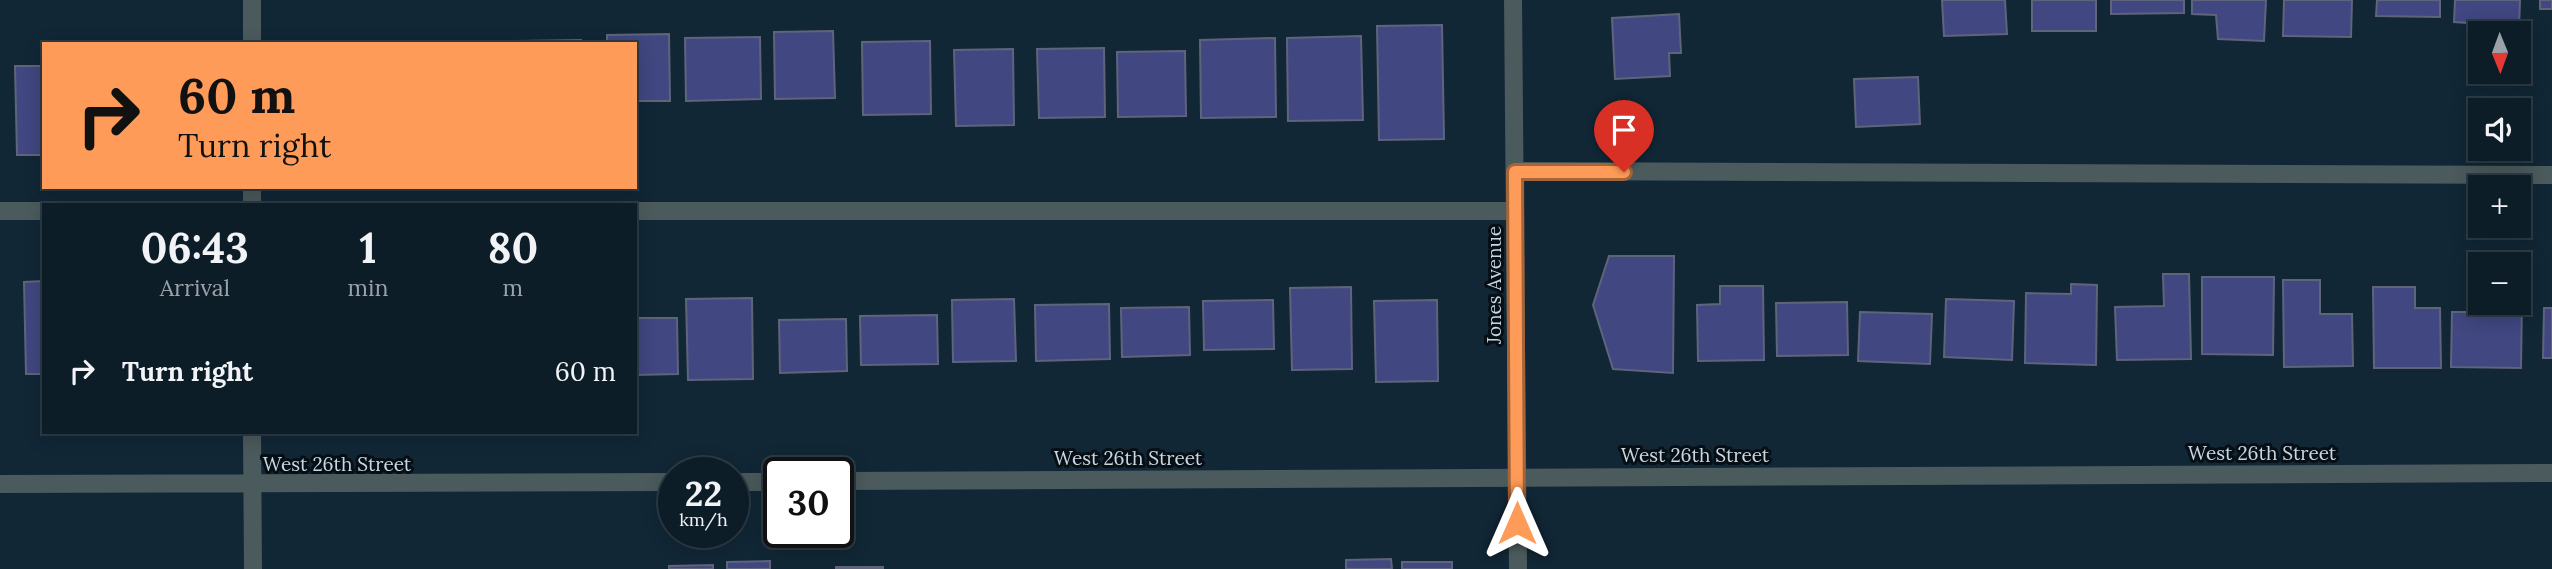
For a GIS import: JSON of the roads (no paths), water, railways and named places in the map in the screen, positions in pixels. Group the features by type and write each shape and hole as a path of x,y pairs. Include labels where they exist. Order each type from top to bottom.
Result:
{"street":[{"path":"252,0 252,42"},
{"name":"Jones Avenue","path":"1513,0 1518,569"},
{"path":"1515,172 2552,175"},
{"path":"0,211 42,211"},
{"path":"637,211 1515,211"},
{"path":"252,434 253,569"},
{"name":"West 26th Street","path":"854,481 2552,472"},
{"name":"West 26th Street","path":"0,484 658,482"}]}
